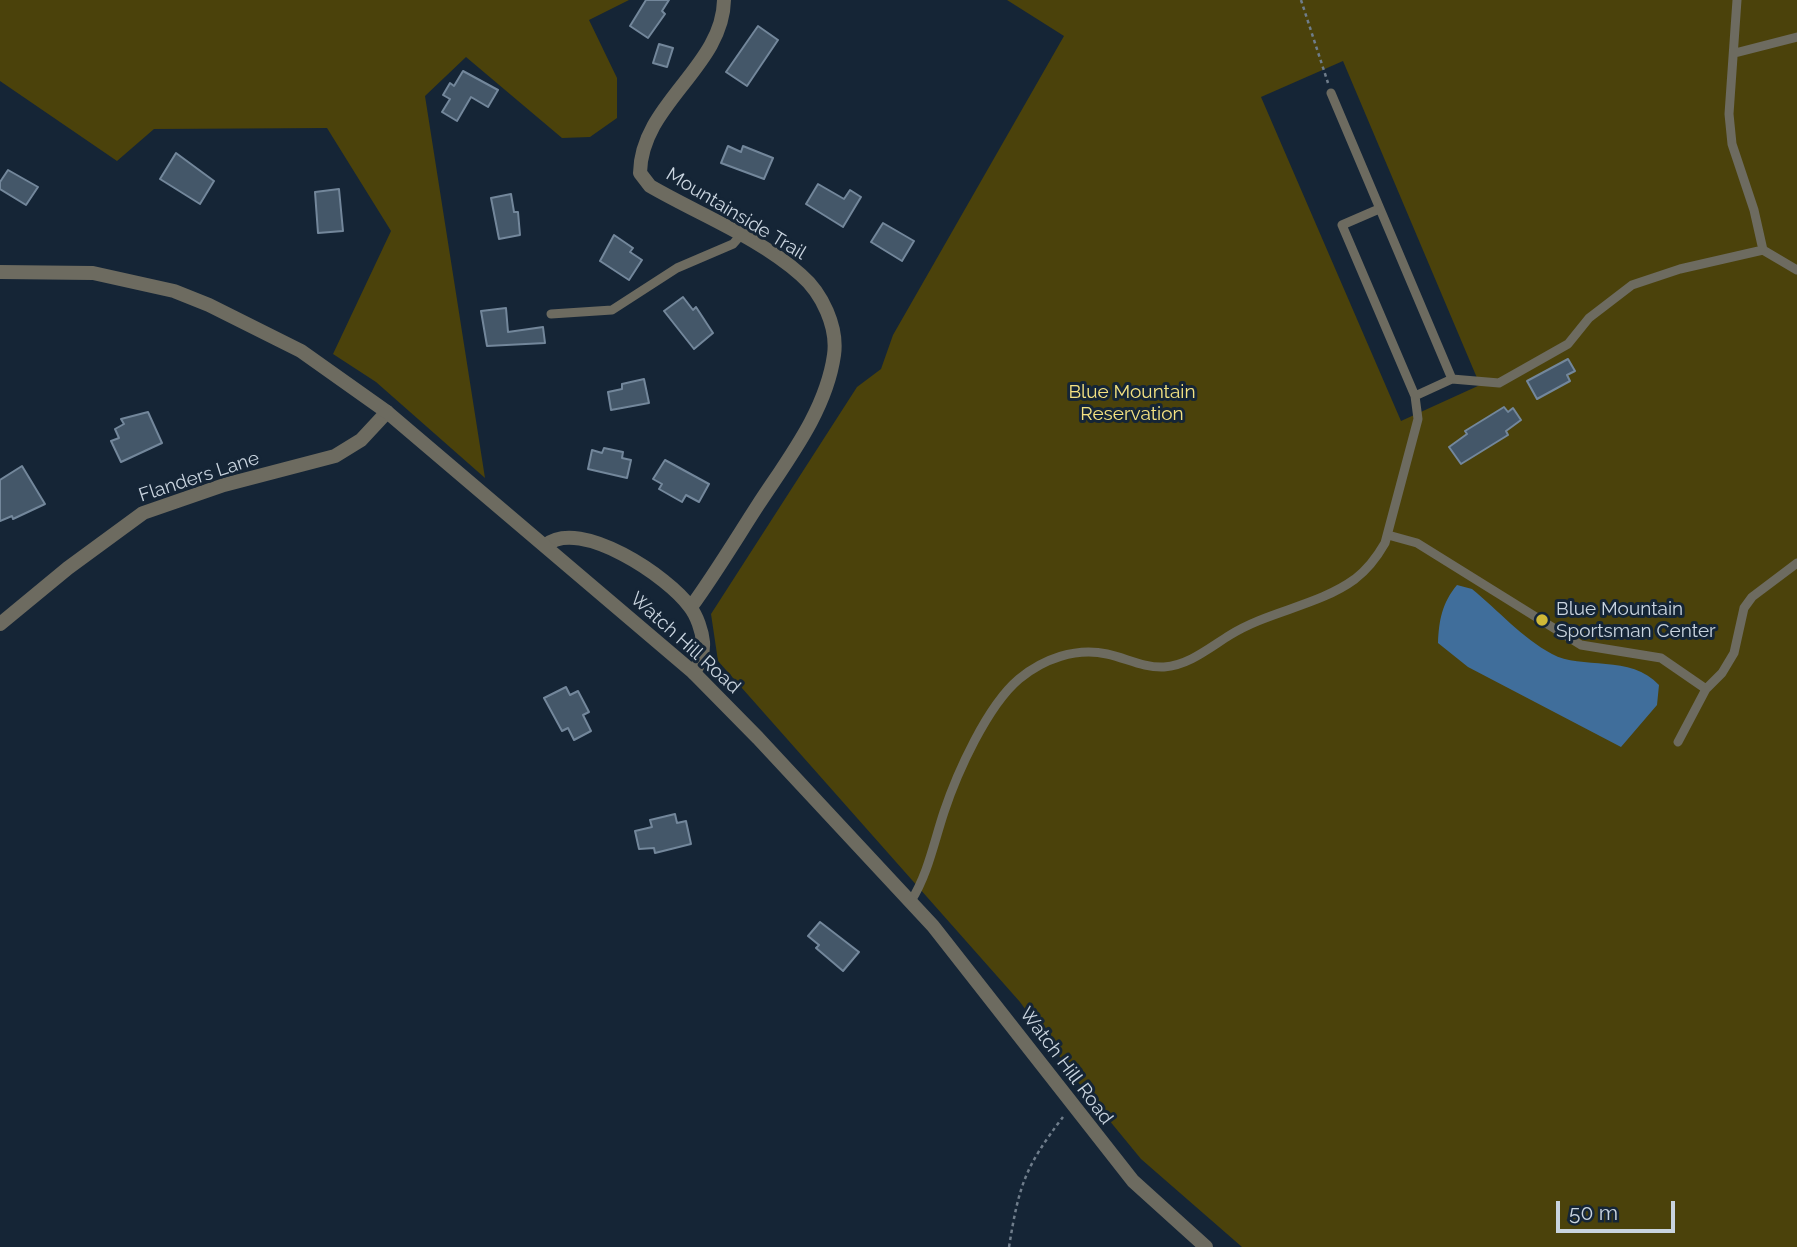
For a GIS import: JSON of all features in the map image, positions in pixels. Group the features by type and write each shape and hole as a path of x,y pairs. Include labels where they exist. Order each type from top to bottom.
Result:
{"street":[{"name":"Mountainside Trail","path":"691,607 806,432 828,386 835,353 834,331 827,310 803,276 740,236 650,186 640,173 640,155 648,135 713,41 724,17 724,0"},
{"name":"Watch Hill Road","path":"0,272 93,272 174,291 209,305 310,356 387,412 694,673 911,901 966,966 1072,1106 1133,1181 1206,1247"},
{"name":"Flanders Lane","path":"0,624 68,568 143,513 224,485 335,456 361,440 387,412"},
{"path":"545,545 554,538 565,537 605,547 655,574 691,607 704,644 702,659 694,673"}],"lane":[{"path":"1737,0 1729,114 1732,144 1754,210 1763,250 1797,271"},
{"path":"1735,53 1797,37"},
{"path":"1331,93 1452,379"},
{"path":"911,901 921,885 945,808 983,727 1017,680 1055,657 1082,652 1106,654 1162,667 1180,664 1261,618 1323,596 1354,580 1375,560 1388,535 1418,419 1415,396 1342,225 1379,209"},
{"path":"551,314 612,310 677,268 733,244 740,236"},
{"path":"1415,396 1452,379 1499,383 1568,344 1596,311 1642,280 1763,250"},
{"path":"1388,535 1417,543 1581,645 1661,658 1706,689"},
{"path":"1678,742 1706,689 1722,673 1734,653 1744,608 1752,597 1797,563"}],"path":[{"path":"1301,0 1331,93"},
{"path":"1009,1247 1017,1197 1033,1157 1072,1106"}],"green space":[{"path":"0,0 629,0 589,20 617,78 617,118 590,137 562,138 466,57 425,96 485,478 376,382 333,354 391,231 327,128 154,129 117,161 0,81"},
{"name":"Blue Mountain Sportsman Center","path":"1007,0 1797,0 1797,1247 1242,1247 1141,1159 1081,1086 1020,1002 718,661 711,614 857,387 881,369 893,335 1064,36","holes":["1343,61 1480,385 1401,421 1261,97"]}],"water":[{"path":"1457,585 1472,589 1520,632 1552,654 1564,659 1635,669 1648,675 1659,685 1657,705 1621,747 1468,667 1438,643 1442,612"}],"building":[{"path":"646,0 669,0 662,11 665,14 648,38 630,26"},
{"path":"758,26 778,40 747,86 726,72"},
{"path":"659,44 673,48 667,67 653,63"},
{"path":"463,71 498,90 488,107 471,97 457,121 442,112 450,99 443,95 450,83 454,86"},
{"path":"728,146 741,152 743,146 773,158 764,179 721,163"},
{"path":"176,153 214,181 200,204 160,179"},
{"path":"8,170 38,187 26,205 0,189 0,182"},
{"path":"818,184 844,199 850,190 861,197 843,227 806,204"},
{"path":"339,189 343,231 318,233 315,192"},
{"path":"511,194 514,212 518,212 520,235 499,239 491,198"},
{"path":"883,223 914,241 902,261 871,242"},
{"path":"614,235 633,248 630,252 642,260 629,280 600,261"},
{"path":"683,297 693,310 696,307 713,333 694,349 664,311"},
{"path":"506,308 508,332 543,327 545,343 487,346 481,311"},
{"path":"1568,359 1575,371 1567,375 1570,381 1537,399 1527,381"},
{"path":"644,379 649,403 611,410 608,392 622,389 622,384"},
{"path":"1504,407 1508,412 1513,408 1521,420 1506,431 1508,435 1461,464 1449,447 1467,434 1465,431"},
{"path":"148,412 162,443 121,462 111,441 119,438 115,429 124,424 121,419"},
{"path":"604,448 623,452 622,458 631,460 627,478 588,469 592,450 602,453"},
{"path":"665,460 709,484 699,502 686,495 682,502 659,489 662,484 653,479"},
{"path":"22,466 45,504 13,519 12,516 0,521 0,480"},
{"path":"566,687 570,695 578,691 589,712 583,715 591,731 574,740 568,728 562,731 544,698"},
{"path":"675,814 677,823 686,821 691,844 655,853 654,848 639,849 635,831 652,827 650,820"},
{"path":"820,922 859,952 843,971 816,948 819,945 808,936"}],"place":[{"name":"Blue Mountain Sportsman Center","path":"1542,620"}],"park label":[{"name":"Blue Mountain Reservation","path":"1132,403"}]}
